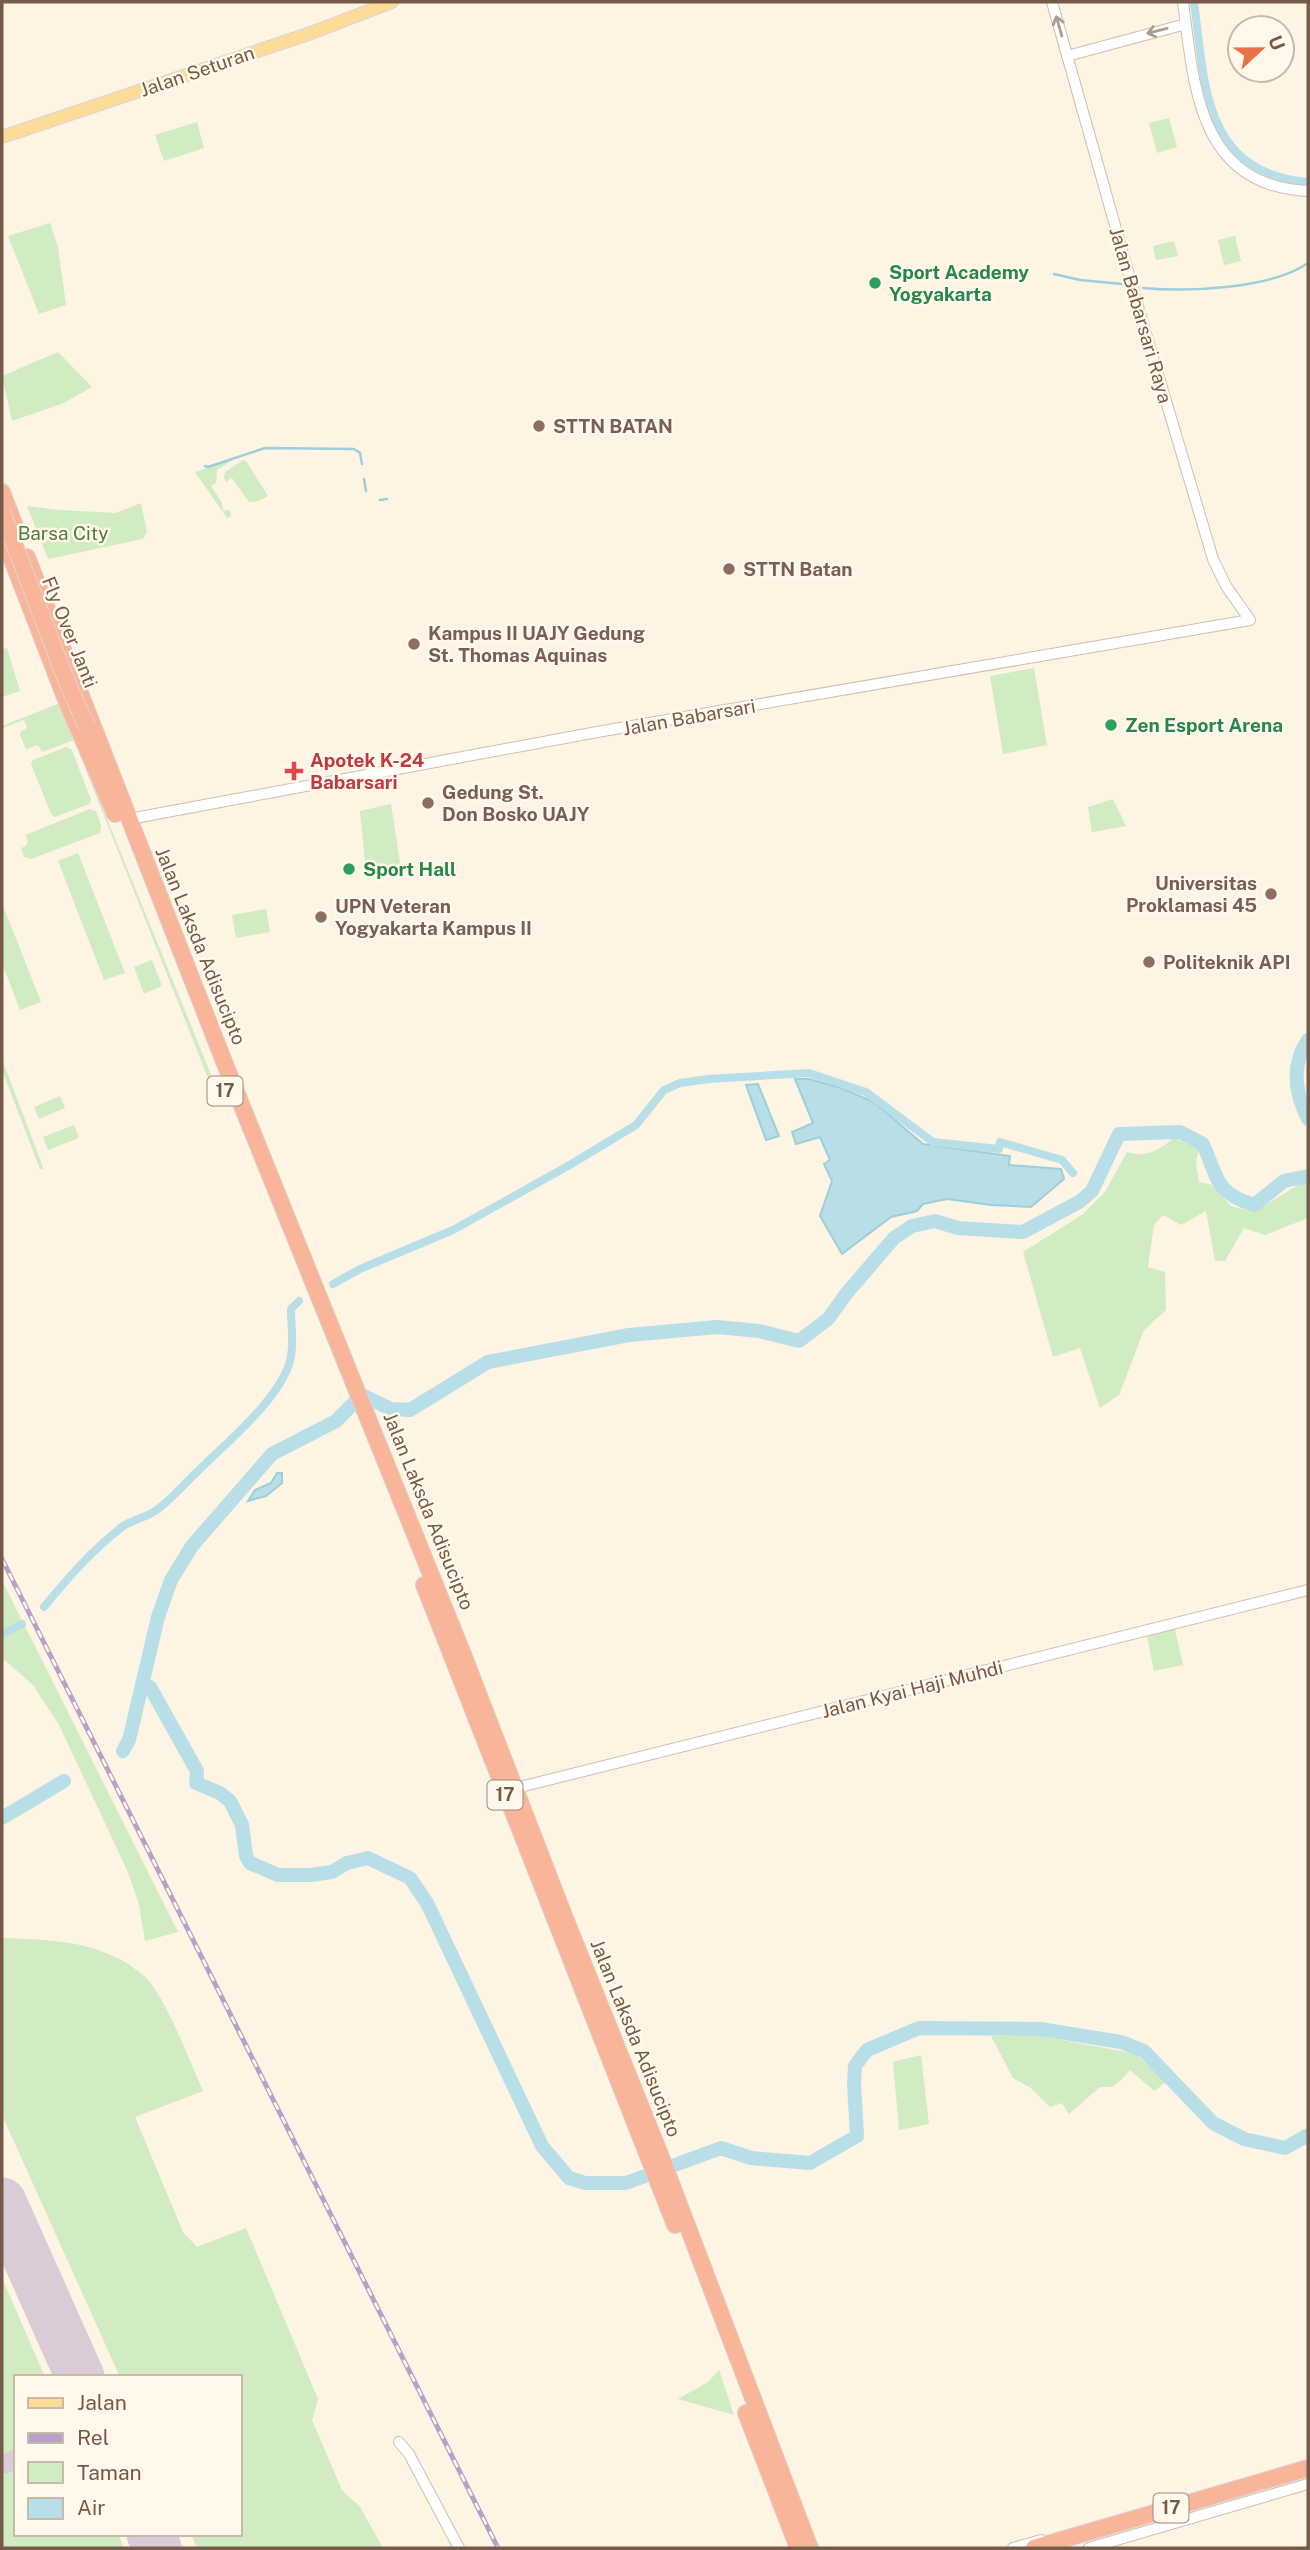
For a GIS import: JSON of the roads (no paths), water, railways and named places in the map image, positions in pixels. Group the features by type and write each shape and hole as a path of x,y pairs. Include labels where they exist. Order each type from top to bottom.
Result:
{"highway":[{"name":"Jalan Laksda Adisucipto","path":"2,492 19,556 349,1382"},
{"path":"2,514 8,517 19,556"},
{"name":"Fly Over Janti","path":"2,514 48,635 118,793"},
{"path":"2,527 19,556"},
{"name":"Jalan Laksda Adisucipto","path":"2,534 19,556 118,793 367,1428 583,1996 655,2156"},
{"name":"Jalan Laksda Adisucipto","path":"367,1428 516,1788 655,2156 798,2548"},
{"name":"Jalan Laksda Adisucipto","path":"668,2193 810,2548"},
{"name":"17","path":"1034,2548 1154,2510 1308,2468"},
{"name":"17","path":"1071,2548 1222,2506 1308,2478"}],"main road":[{"name":"Jalan Seturan","path":"2,137 311,33 392,2"}],"street":[{"name":"Jalan Babarsari Raya","path":"1052,2 1213,559 1226,586 1250,620"},
{"path":"1183,2 1200,109 1206,125 1220,147 1236,164 1256,177 1279,186 1308,191"},
{"path":"1068,56 1125,38 1186,24"},
{"name":"Jalan Babarsari","path":"128,819 597,732 1250,620"},
{"name":"Jalan Kyai Haji Muhdi","path":"516,1788 1308,1590"},
{"path":"400,2442 459,2548"},
{"path":"1013,2548 1154,2510 1308,2461"},
{"path":"1089,2548 1222,2506 1308,2484"}],"water":[{"path":"795,1079 809,1079 841,1088 874,1102 923,1144 1010,1156 1009,1165 1061,1169 1064,1179 1031,1207 947,1199 923,1204 917,1211 891,1217 842,1254 820,1216 832,1181 824,1164 830,1160 820,1137 796,1144 792,1132 813,1123"},
{"path":"758,1084 779,1136 766,1140 746,1085"},
{"path":"277,1473 282,1473 282,1483 266,1496 248,1501 255,1490 271,1483"}],"waterway":[{"path":"1194,2 1207,93 1216,119 1229,143 1247,162 1273,175 1308,182"},
{"path":"1143,288 1229,287 1273,278 1308,263"},
{"path":"1054,274 1080,280 1122,284"},
{"path":"205,466 265,448 354,449 360,453 362,464"},
{"path":"364,479 366,491"},
{"path":"380,500 387,499"},
{"path":"1308,1040 1297,1069 1300,1099 1308,1119"},
{"path":"333,1284 360,1269 453,1230 568,1166 636,1125 664,1090 680,1083 809,1073 866,1092 933,1142 999,1149 1000,1142 1062,1160 1073,1173"},
{"path":"123,1751 129,1740 158,1617 171,1580 192,1546 272,1454 336,1421 362,1395 391,1409 410,1410 488,1362 629,1335 717,1327 759,1331 799,1341 828,1319 894,1238 912,1226 935,1221 958,1228 1023,1232 1079,1202 1092,1191 1119,1134 1180,1132 1203,1144 1215,1175 1225,1189 1254,1205 1284,1181 1308,1176"},
{"path":"44,1607 100,1545 126,1525 166,1502 235,1436 272,1395 288,1367 292,1346 291,1309 299,1301"},
{"path":"2,1634 22,1624"},
{"path":"143,1683 150,1687 197,1771 196,1783 220,1793 230,1801 242,1825 246,1856 250,1863 278,1875 311,1875 332,1872 347,1863 368,1858 410,1878 427,1903 542,2146 569,2178 585,2183 626,2183 721,2148 751,2158 810,2163 857,2136 855,2066 867,2050 919,2028 1040,2029 1121,2042 1144,2051 1213,2123 1244,2139 1285,2148 1308,2135"},
{"path":"2,1818 64,1781"}],"railway":[{"path":"2,1559 498,2548"}],"place":[{"name":"Sport Academy Yogyakarta","path":"875,283"},
{"name":"STTN BATAN","path":"539,426"},
{"name":"STTN Batan","path":"729,569"},
{"name":"Kampus II UAJY Gedung St. Thomas Aquinas","path":"414,644"},
{"name":"Zen Esport Arena","path":"1111,725"},
{"name":"Apotek K-24 Babarsari","path":"294,771"},
{"name":"Gedung St. Don Bosko UAJY","path":"428,803"},
{"name":"Sport Hall","path":"349,869"},
{"name":"Universitas Proklamasi 45","path":"1271,894"},
{"name":"UPN Veteran Yogyakarta Kampus II","path":"321,917"},
{"name":"Politeknik API","path":"1149,962"}],"park label":[{"name":"Barsa City","path":"63,533"}]}
